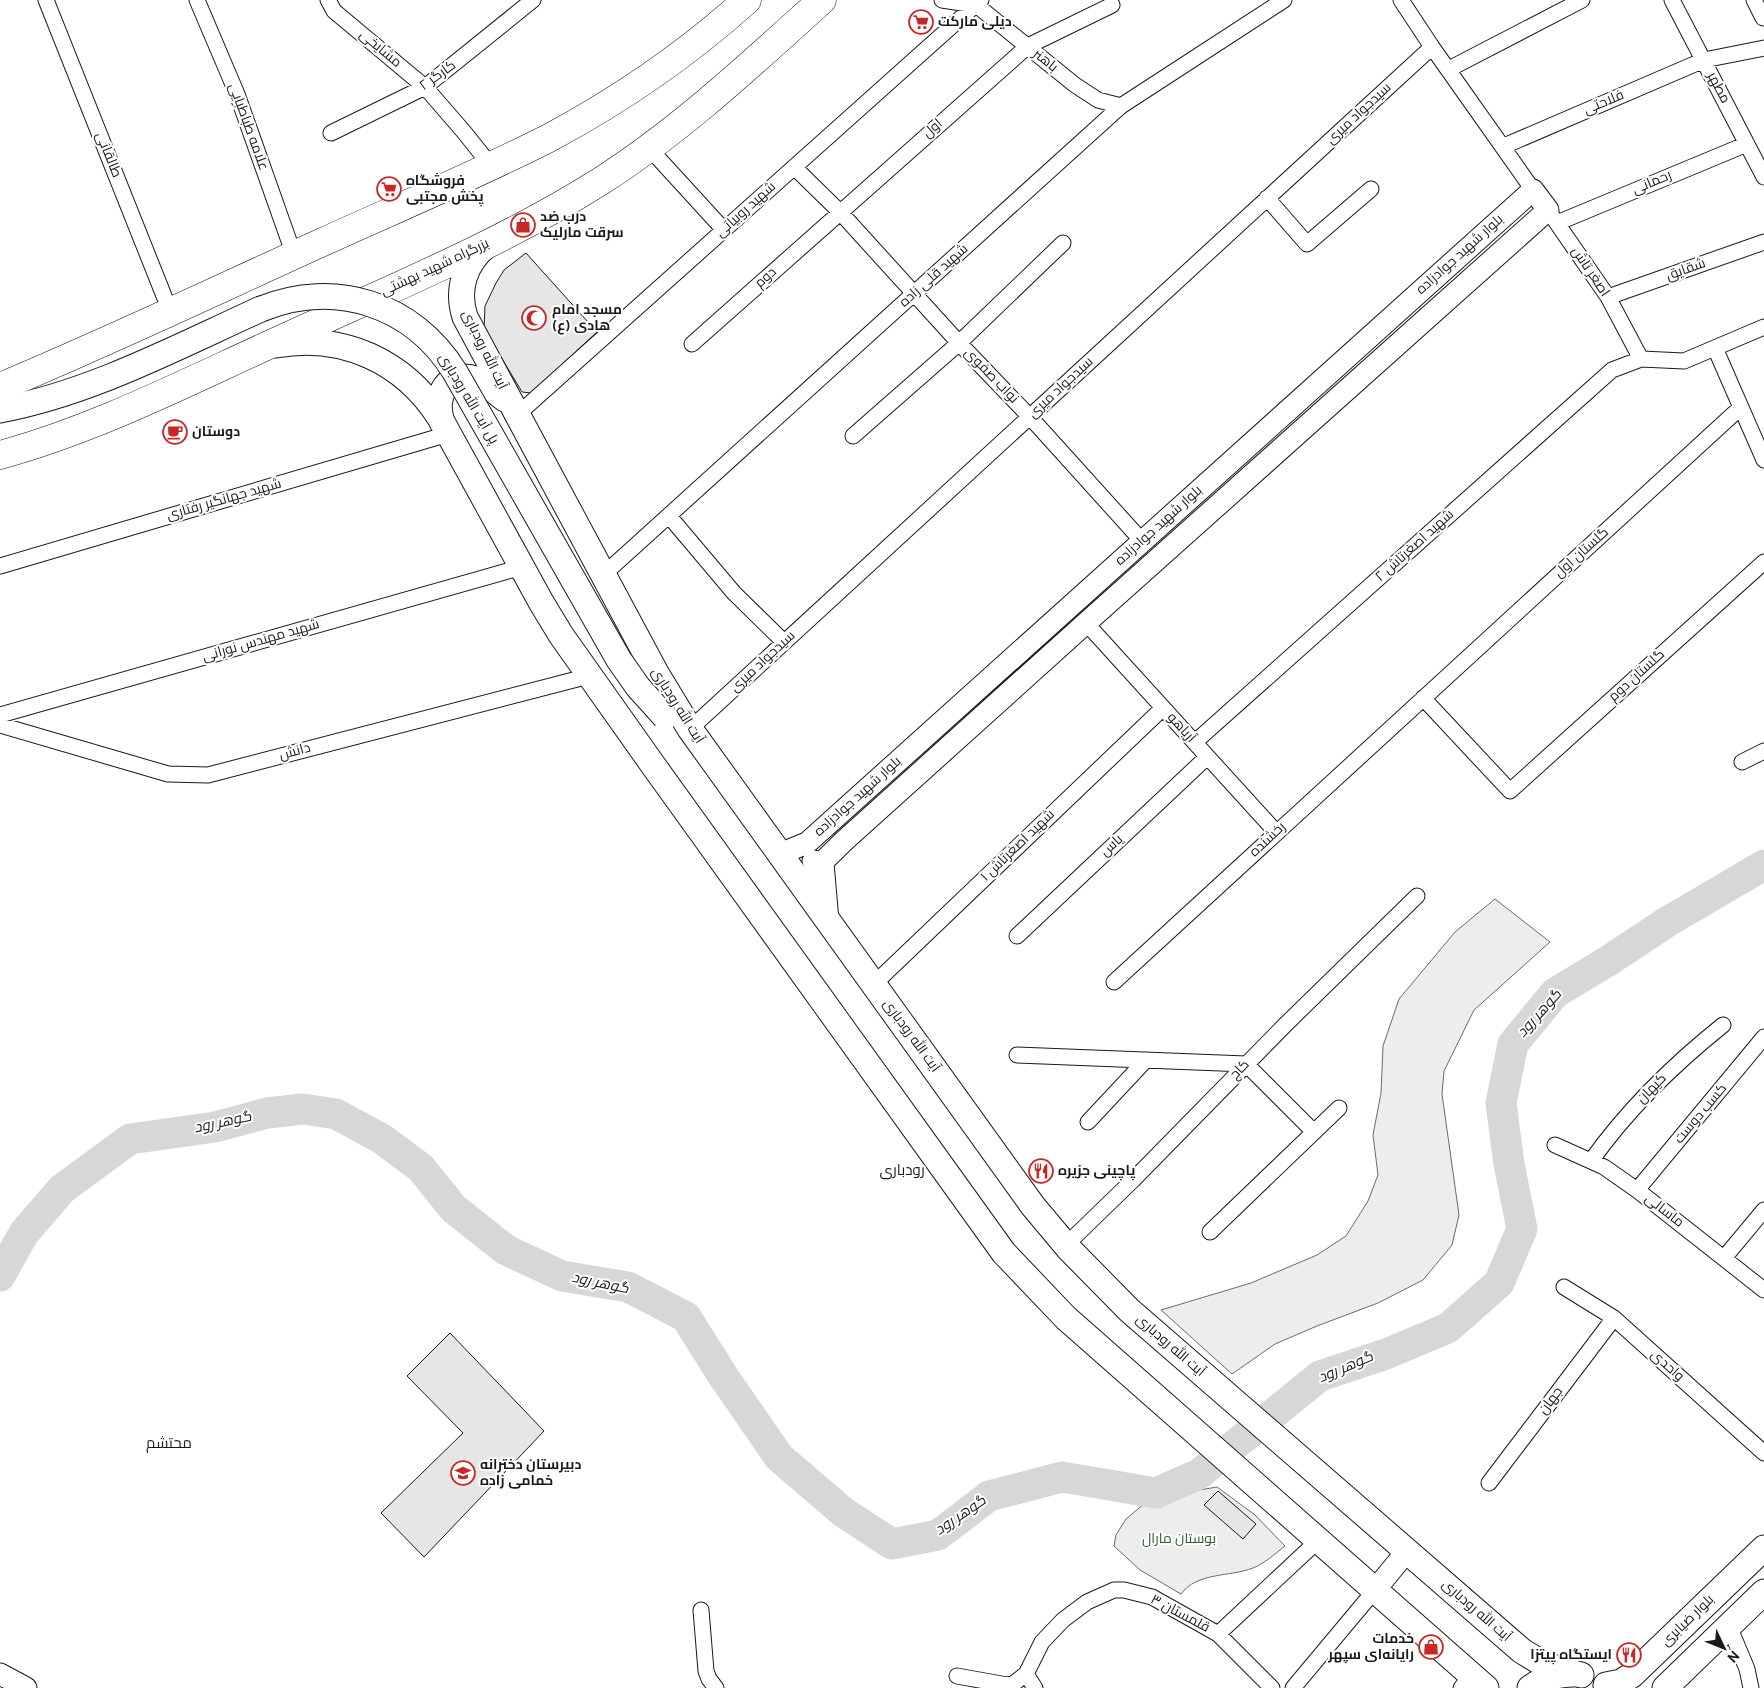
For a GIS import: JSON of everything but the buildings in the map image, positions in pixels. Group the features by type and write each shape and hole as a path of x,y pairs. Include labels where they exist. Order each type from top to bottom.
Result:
{"highway":[{"path":"0,386 491,166 550,137 630,90 705,36 747,0"},
{"name":"بزرگراه شهید بهشتی","path":"0,455 114,416 492,242 571,199 648,148 717,94 822,0"}],"main road":[{"name":"آیت الله رودباری","path":"492,242 477,254 468,267 463,281 462,302 465,317 656,673 690,729 1034,1206 1066,1245 1120,1301 1522,1651 1545,1664 1592,1678 1608,1687"},
{"name":"پل آیت الله رودباری","path":"0,410 26,405 58,395 128,368 261,309 290,299 321,296 351,298 380,307 398,316 430,340 450,364 619,660 638,687 734,789"},
{"path":"259,350 285,343 316,342 336,344 365,353 383,362 408,379 429,401 554,623 589,676 995,1242 1028,1280 1066,1318 1375,1590 1473,1683"},
{"path":"445,428 438,408 439,398 447,386 460,378 479,380 515,410"},
{"name":"بلوار ضیابری","path":"1608,1687 1632,1675 1764,1548"},
{"path":"1665,1688 1764,1592"},
{"path":"1530,1688 1553,1676 1564,1674 1581,1675"}],"street":[{"name":"طالقانی","path":"46,0 170,311"},
{"name":"علامه طباطبایی","path":"197,0 237,94 294,255"},
{"name":"مشایخی","path":"328,0 334,11 425,87 491,166"},
{"name":"کارگر ۲","path":"331,133 425,87 533,0"},
{"name":"باهنر","path":"942,0 975,2 1075,85 1098,100 1121,106"},
{"name":"شهید قلی زاده","path":"603,574 1121,106 1284,0"},
{"path":"1401,0 1533,190"},
{"path":"1449,69 1582,0"},
{"name":"مطهر","path":"1672,0 1764,177"},
{"path":"1754,0 1763,18"},
{"name":"شهید روبیاتی","path":"515,410 794,168 975,2"},
{"path":"1028,46 1112,5"},
{"name":"اول","path":"840,212 1028,46"},
{"name":"سیدجواد میری","path":"690,729 1432,47"},
{"name":"فلاحتی","path":"1504,146 1704,60 1764,48"},
{"name":"رحمانی","path":"1552,216 1747,144"},
{"path":"648,148 724,230"},
{"name":"نواب صفوی","path":"794,168 840,212 1142,541"},
{"path":"1267,198 1307,244 1371,189"},
{"name":"اصغر تاش","path":"1533,190 1608,298 1641,359"},
{"name":"بلوار شهید جوادزاده","path":"780,854 808,843 1533,190"},
{"name":"دوم","path":"692,344 840,212"},
{"name":"بلوار شهید جوادزاده","path":"801,883 823,864 844,841 1086,623 1552,216"},
{"name":"شقایق","path":"1608,298 1764,242"},
{"path":"853,436 959,343 1063,243"},
{"path":"1641,359 1684,361 1764,327"},
{"path":"1715,348 1764,460"},
{"name":"شهید اصغرتاش ۲","path":"1194,742 1612,370 1641,359"},
{"name":"گلستان اول","path":"1423,698 1740,408"},
{"name":"شهید جهانگیر رفتاری","path":"0,566 445,428"},
{"path":"669,516 734,594 784,642"},
{"name":"گلستان دوم","path":"1423,698 1510,791 1764,562"},
{"name":"شهید مهندس نورانی","path":"0,715 522,567"},
{"path":"1070,606 1086,623"},
{"name":"آریاهو","path":"1086,623 1276,832"},
{"name":"دانش","path":"0,725 168,774 208,775 589,676"},
{"name":"رخشنده","path":"1114,982 1423,698"},
{"name":"شهید اصغرتاش ۱","path":"874,984 1163,708"},
{"path":"1742,762 1764,751"},
{"name":"یاس","path":"1017,936 1208,757"},
{"path":"808,843 808,855 812,860 823,864 828,921"},
{"name":"کاج","path":"1066,1245 1417,896"},
{"name":"کیهان","path":"1591,1161 1611,1133 1645,1095 1695,1048 1723,1025"},
{"name":"کسب دوست","path":"1638,1190 1764,1037"},
{"path":"1017,1055 1246,1064 1314,1132"},
{"path":"1088,1122 1146,1060"},
{"path":"1210,1232 1339,1108"},
{"name":"ماسالی","path":"1555,1145 1604,1167 1638,1190 1764,1290"},
{"path":"1724,1258 1764,1210"},
{"name":"واحدی","path":"1564,1287 1614,1318 1764,1453"},
{"name":"جهان","path":"1489,1483 1614,1318"},
{"path":"1218,1634 1309,1549"},
{"path":"1293,1688 1407,1551"},
{"name":"قلمستان ۳","path":"1026,1674 1042,1642 1063,1620 1087,1602 1114,1590 1124,1590 1152,1597 1218,1634 1272,1688"},
{"path":"700,1610 706,1670 709,1679 716,1688"},
{"path":"1729,1626 1747,1669 1751,1688"},
{"path":"0,1674 26,1688"},
{"path":"957,1676 990,1685 1007,1685 1013,1684 1026,1674 1035,1688"}],"green space":[{"path":"1495,899 1550,942 1474,1010 1444,1071 1442,1094 1459,1215 1452,1245 1423,1280 1378,1303 1275,1344 1232,1374 1161,1310 1251,1283 1317,1255 1346,1236 1368,1201 1378,1175 1373,1135 1381,1093 1383,1046 1399,999 1455,932"},
{"name":"بوستان مارال","path":"1217,1487 1255,1515 1285,1546 1257,1566 1244,1571 1205,1578 1188,1587 1181,1594 1140,1570 1114,1546 1116,1535 1126,1519 1151,1498"}],"waterway":[{"name":"گوهر رود","path":"0,1276 24,1233 62,1189 130,1139 215,1127 267,1113 303,1109 336,1114 382,1139 421,1168 453,1208 506,1250 562,1276 628,1287 686,1317 723,1376 779,1457 843,1512 892,1544 938,1535 989,1496 1062,1477 1156,1493 1199,1474 1320,1376 1386,1354 1448,1328 1499,1283 1522,1229 1509,1164 1501,1103 1513,1044 1555,993 1667,922 1764,865"}],"place":[{"name":"دیلی مارکت","path":"921,22"},
{"name":"فروشگاه پخش مجتبی","path":"389,189"},
{"name":"درب ضد سرقت مارلیک","path":"523,225"},
{"name":"مسجد امام هادی (ع)","path":"534,318"},
{"name":"دوستان","path":"175,432"},
{"name":"پاچینی جزیره","path":"1041,1171"},
{"name":"دبیرستان دخترانه خمامی زاده","path":"463,1473"},
{"name":"خدمات رایانه‌ای سپهر","path":"1431,1647"},
{"name":"ایستگاه پیتزا","path":"1629,1655"}],"district":[{"name":"رودباری","path":"902,1171"},
{"name":"محتشم","path":"169,1444"}]}
